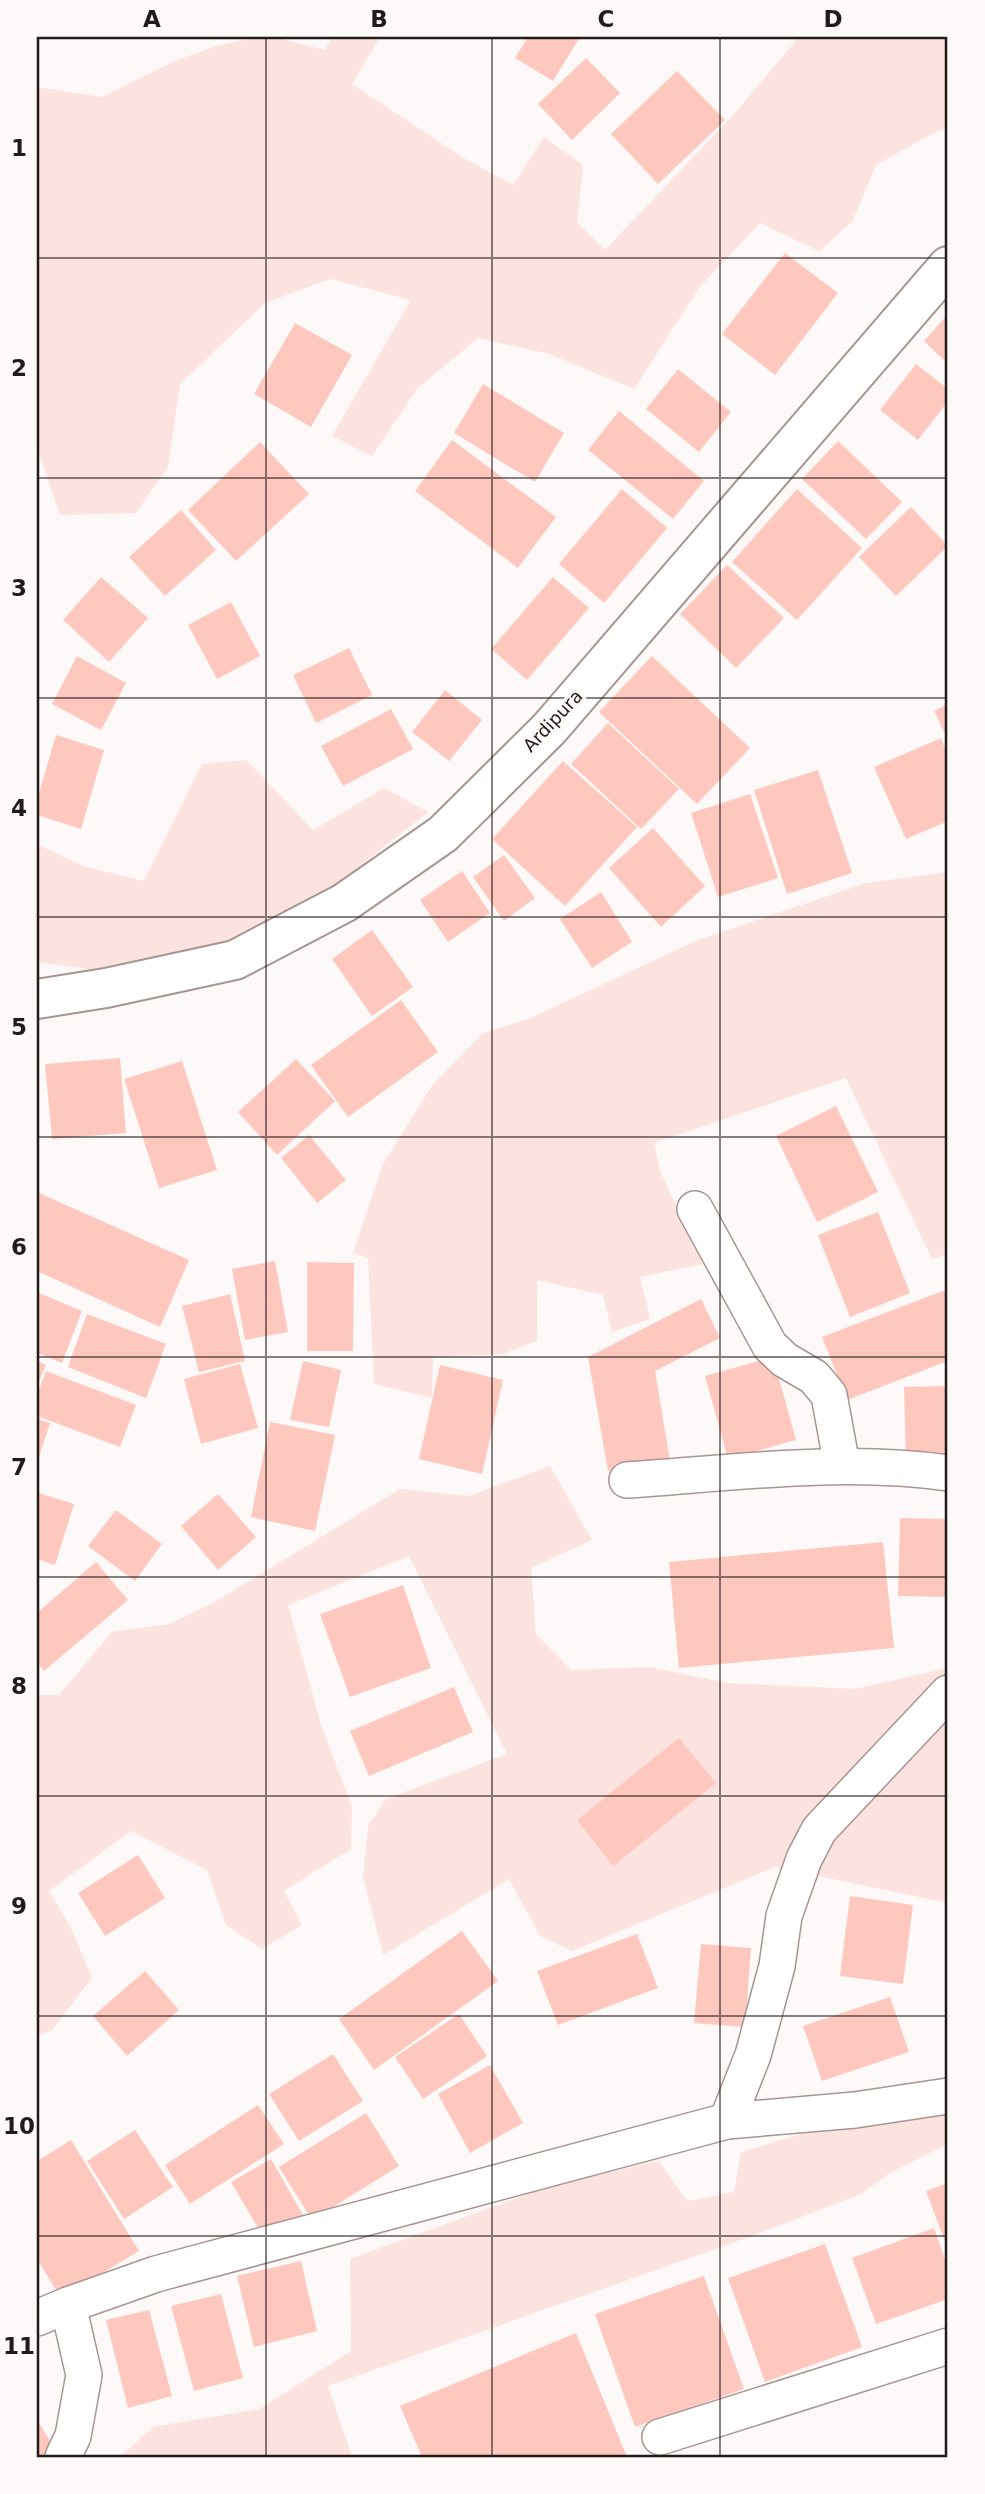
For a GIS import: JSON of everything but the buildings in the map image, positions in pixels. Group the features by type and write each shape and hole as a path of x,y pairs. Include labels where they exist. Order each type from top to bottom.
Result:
{"street":[{"name":"Ardipura","path":"37,999 106,988 235,960 344,903 443,834 549,729 948,266"},
{"path":"695,1209 770,1346 785,1360 814,1377 829,1395 842,1466"},
{"path":"627,1480 842,1466 948,1473"},
{"path":"727,2121 752,2055 777,1966 784,1916 804,1858 819,1830 948,1693"},
{"path":"63,2457 73,2436 84,2375 52,2311 156,2274 727,2121 855,2110 948,2096"},
{"path":"660,2437 948,2346"}],"shaded area":[{"path":"258,37 274,37 325,50 332,37 380,37 352,84 462,157 513,185 544,137 583,165 577,222 605,250 735,113 799,37 948,37 948,129 939,130 876,165 852,222 819,251 760,223 699,288 634,389 549,354 478,338 417,389 372,456 332,436 411,300 330,279 265,303 180,384 168,467 136,513 60,515 37,448 37,87 102,97 175,61 216,46"},
{"path":"246,760 313,830 384,788 428,812 337,884 234,942 148,977 37,962 37,844 83,866 144,881 202,764"},
{"path":"948,872 948,1254 932,1259 846,1078 654,1143 661,1173 703,1264 640,1277 650,1319 612,1332 603,1295 537,1280 537,1341 503,1354 433,1357 432,1398 374,1384 368,1258 353,1253 383,1164 433,1084 483,1033 528,1019 698,940 866,883"},
{"path":"550,1466 592,1540 531,1568 536,1634 571,1670 649,1667 728,1683 855,1689 948,1668 948,1903 775,1867 572,1951 540,1936 509,1879 383,1955 363,1877 368,1826 386,1799 507,1754 409,1556 288,1605 321,1725 352,1807 351,1849 284,1891 302,1925 262,1949 226,1925 207,1870 131,1831 49,1891 71,1928 92,1978 52,2030 37,2036 37,1695 59,1695 112,1632 169,1624 213,1603 400,1489 469,1496"},
{"path":"948,2106 948,2144 890,2173 861,2194 755,2235 328,2386 352,2457 120,2457 153,2427 259,2409 351,2351 350,2259 550,2186 659,2161 687,2201 734,2192 741,2152 866,2115"}]}
